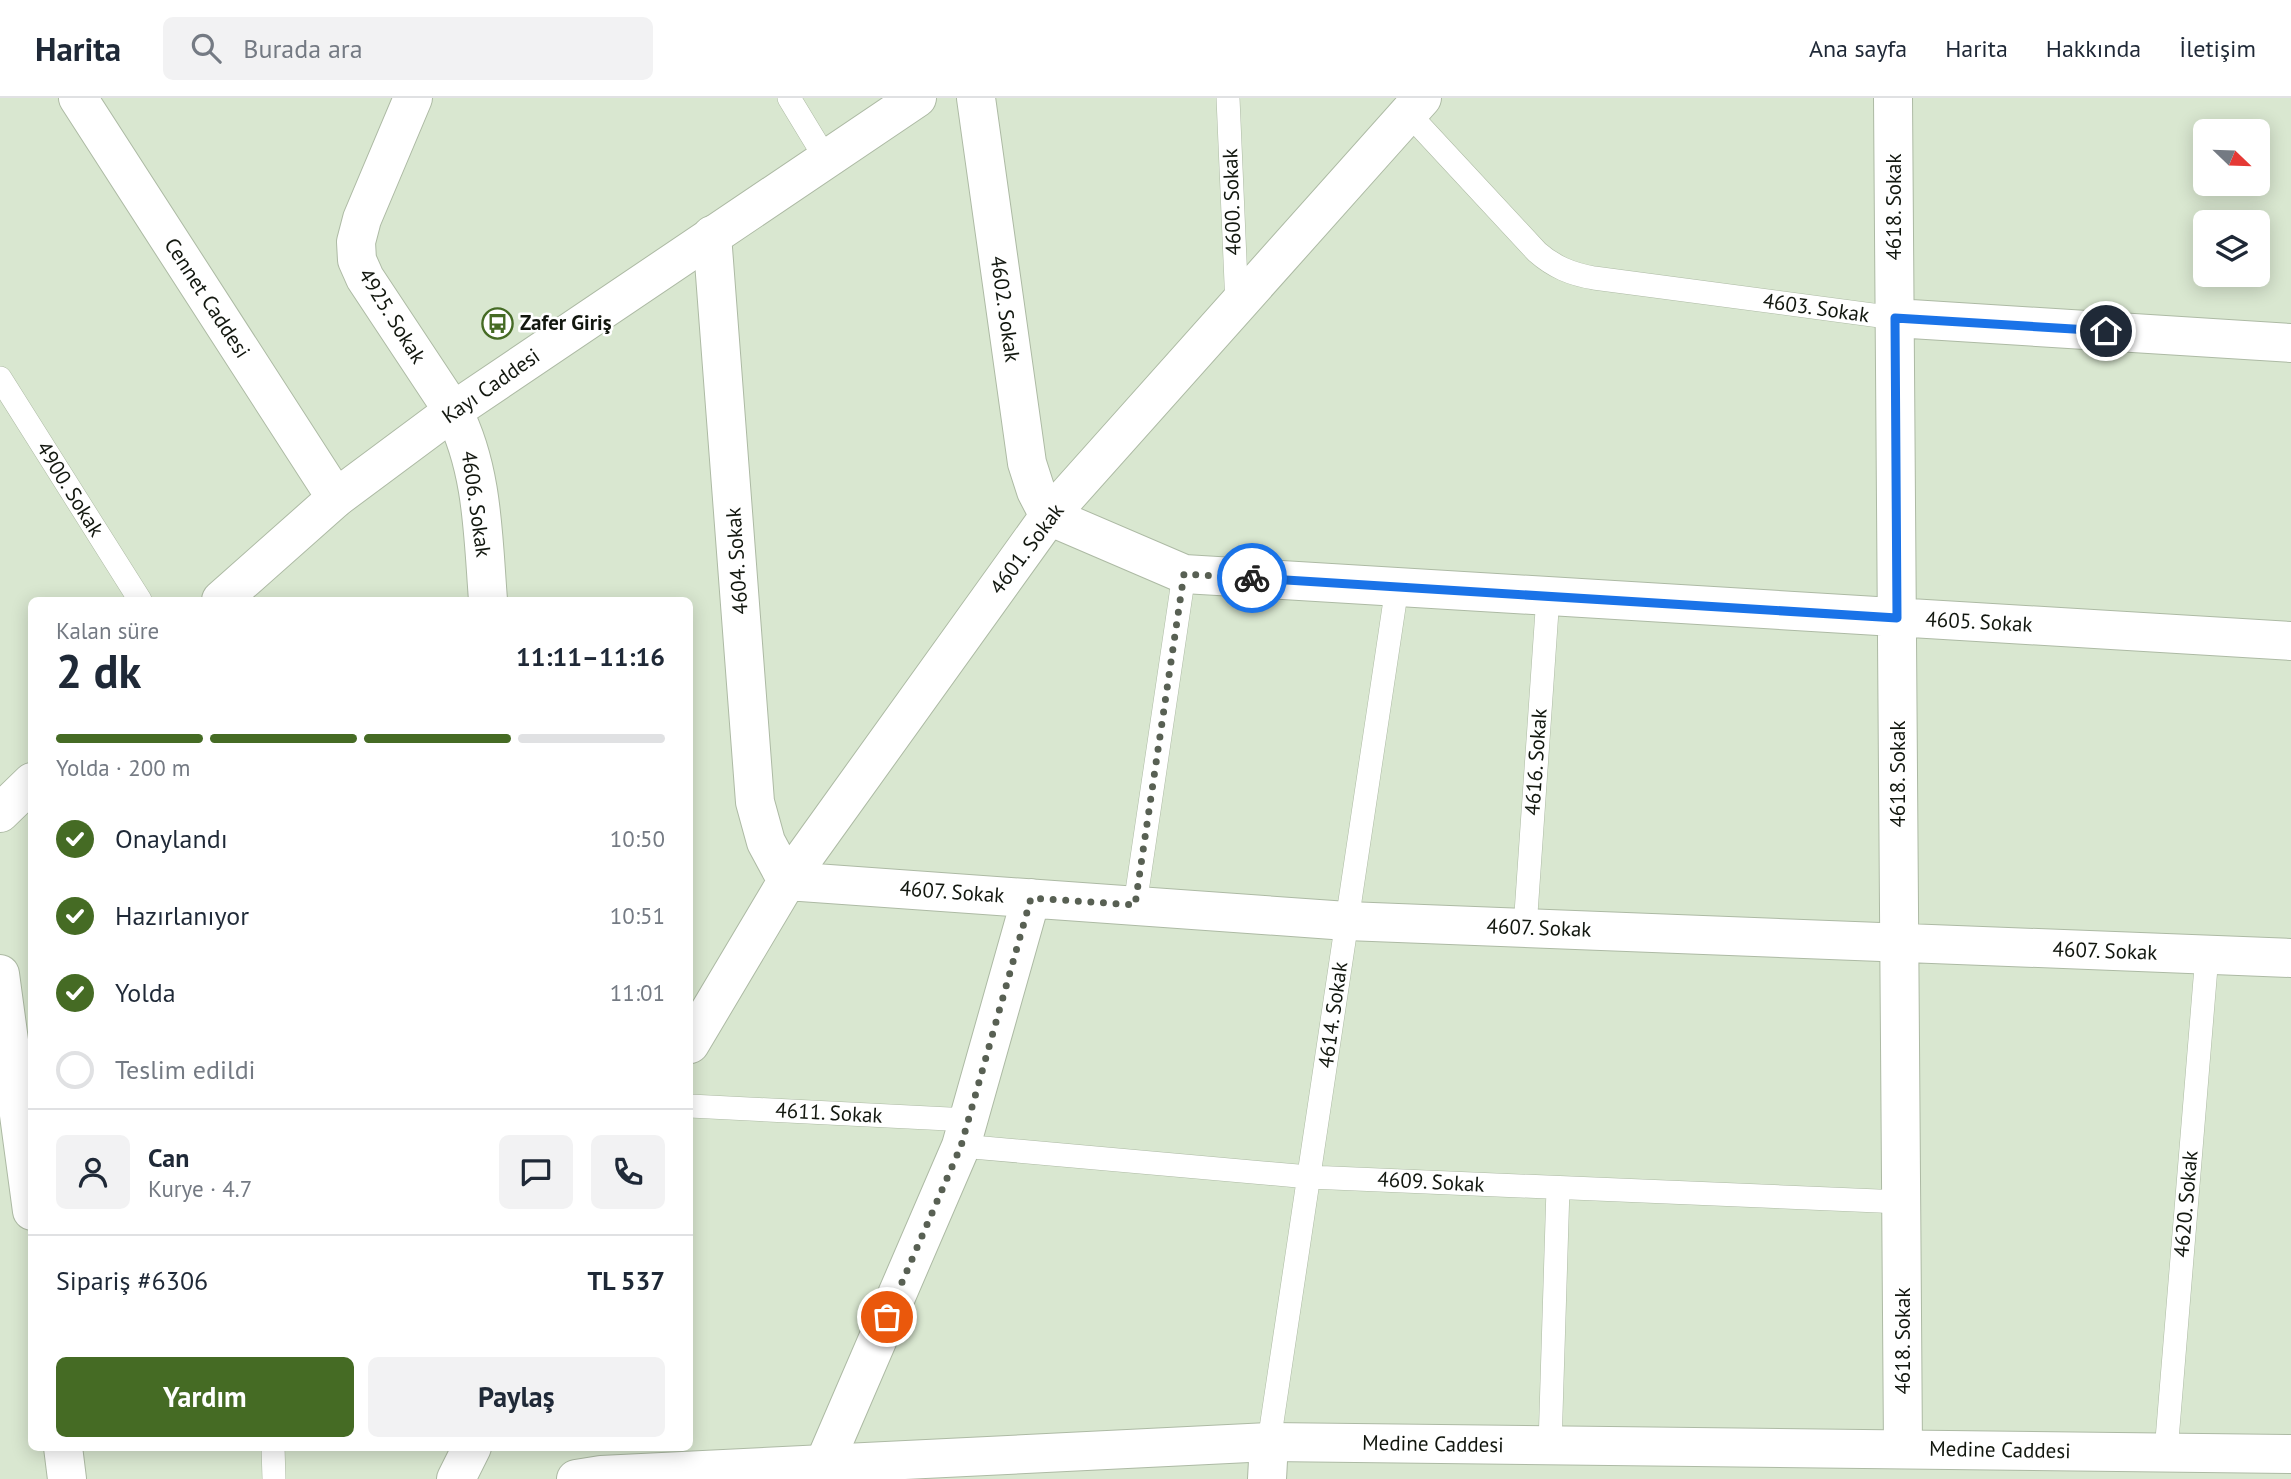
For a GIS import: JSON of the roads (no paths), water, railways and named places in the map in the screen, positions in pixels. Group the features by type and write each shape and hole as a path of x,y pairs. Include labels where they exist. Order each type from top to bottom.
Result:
{"street":[{"name":"Cennet Caddesi","path":"78,98 336,498"},
{"name":"4925. Sokak","path":"413,98 362,219 356,242 358,260 365,278 453,411"},
{"name":"Kayı Caddesi","path":"228,597 254,586 336,498 453,411 917,98"},
{"name":"4602. Sokak","path":"976,98 1027,463 1036,491 1049,516"},
{"name":"4618. Sokak","path":"1893,98 1903,1449"},
{"name":"4601. Sokak","path":"693,1039 787,881 1049,516 1415,106"},
{"name":"4604. Sokak","path":"712,235 755,802 766,842 787,881"},
{"name":"4603. Sokak","path":"1895,318 2291,343"},
{"name":"4606. Sokak","path":"453,411 469,447 476,477 488,597"},
{"name":"4605. Sokak","path":"1049,516 1184,574 2291,641"},
{"path":"0,813 28,786"},
{"name":"4607. Sokak","path":"787,881 1347,921 2291,958"},
{"path":"824,1464 965,1133 1031,898"},
{"path":"0,974 28,1181"},
{"name":"Medine Caddesi","path":"576,1479 601,1475 824,1464 1268,1461 1550,1446 2291,1454"},
{"path":"64,1451 67,1479"},
{"path":"456,1479 470,1451"}],"lane":[{"path":"789,98 826,159"},
{"name":"4600. Sokak","path":"1228,98 1237,306"},
{"name":"4603. Sokak","path":"1415,106 1537,252 1551,264 1564,270 1594,278 1895,318"},
{"name":"4900. Sokak","path":"0,378 138,597"},
{"path":"1135,905 1184,574"},
{"name":"4614. Sokak","path":"1268,1461 1397,587"},
{"name":"4616. Sokak","path":"1525,928 1548,596"},
{"name":"4620. Sokak","path":"2166,1452 2207,955"},
{"name":"4611. Sokak","path":"693,1106 965,1133"},
{"name":"4609. Sokak","path":"965,1133 1309,1177 1902,1202"},
{"path":"1550,1446 1558,1188"},
{"path":"274,1451 274,1479"}],"place":[{"name":"Zafer Giriş","path":"497,323"}]}
